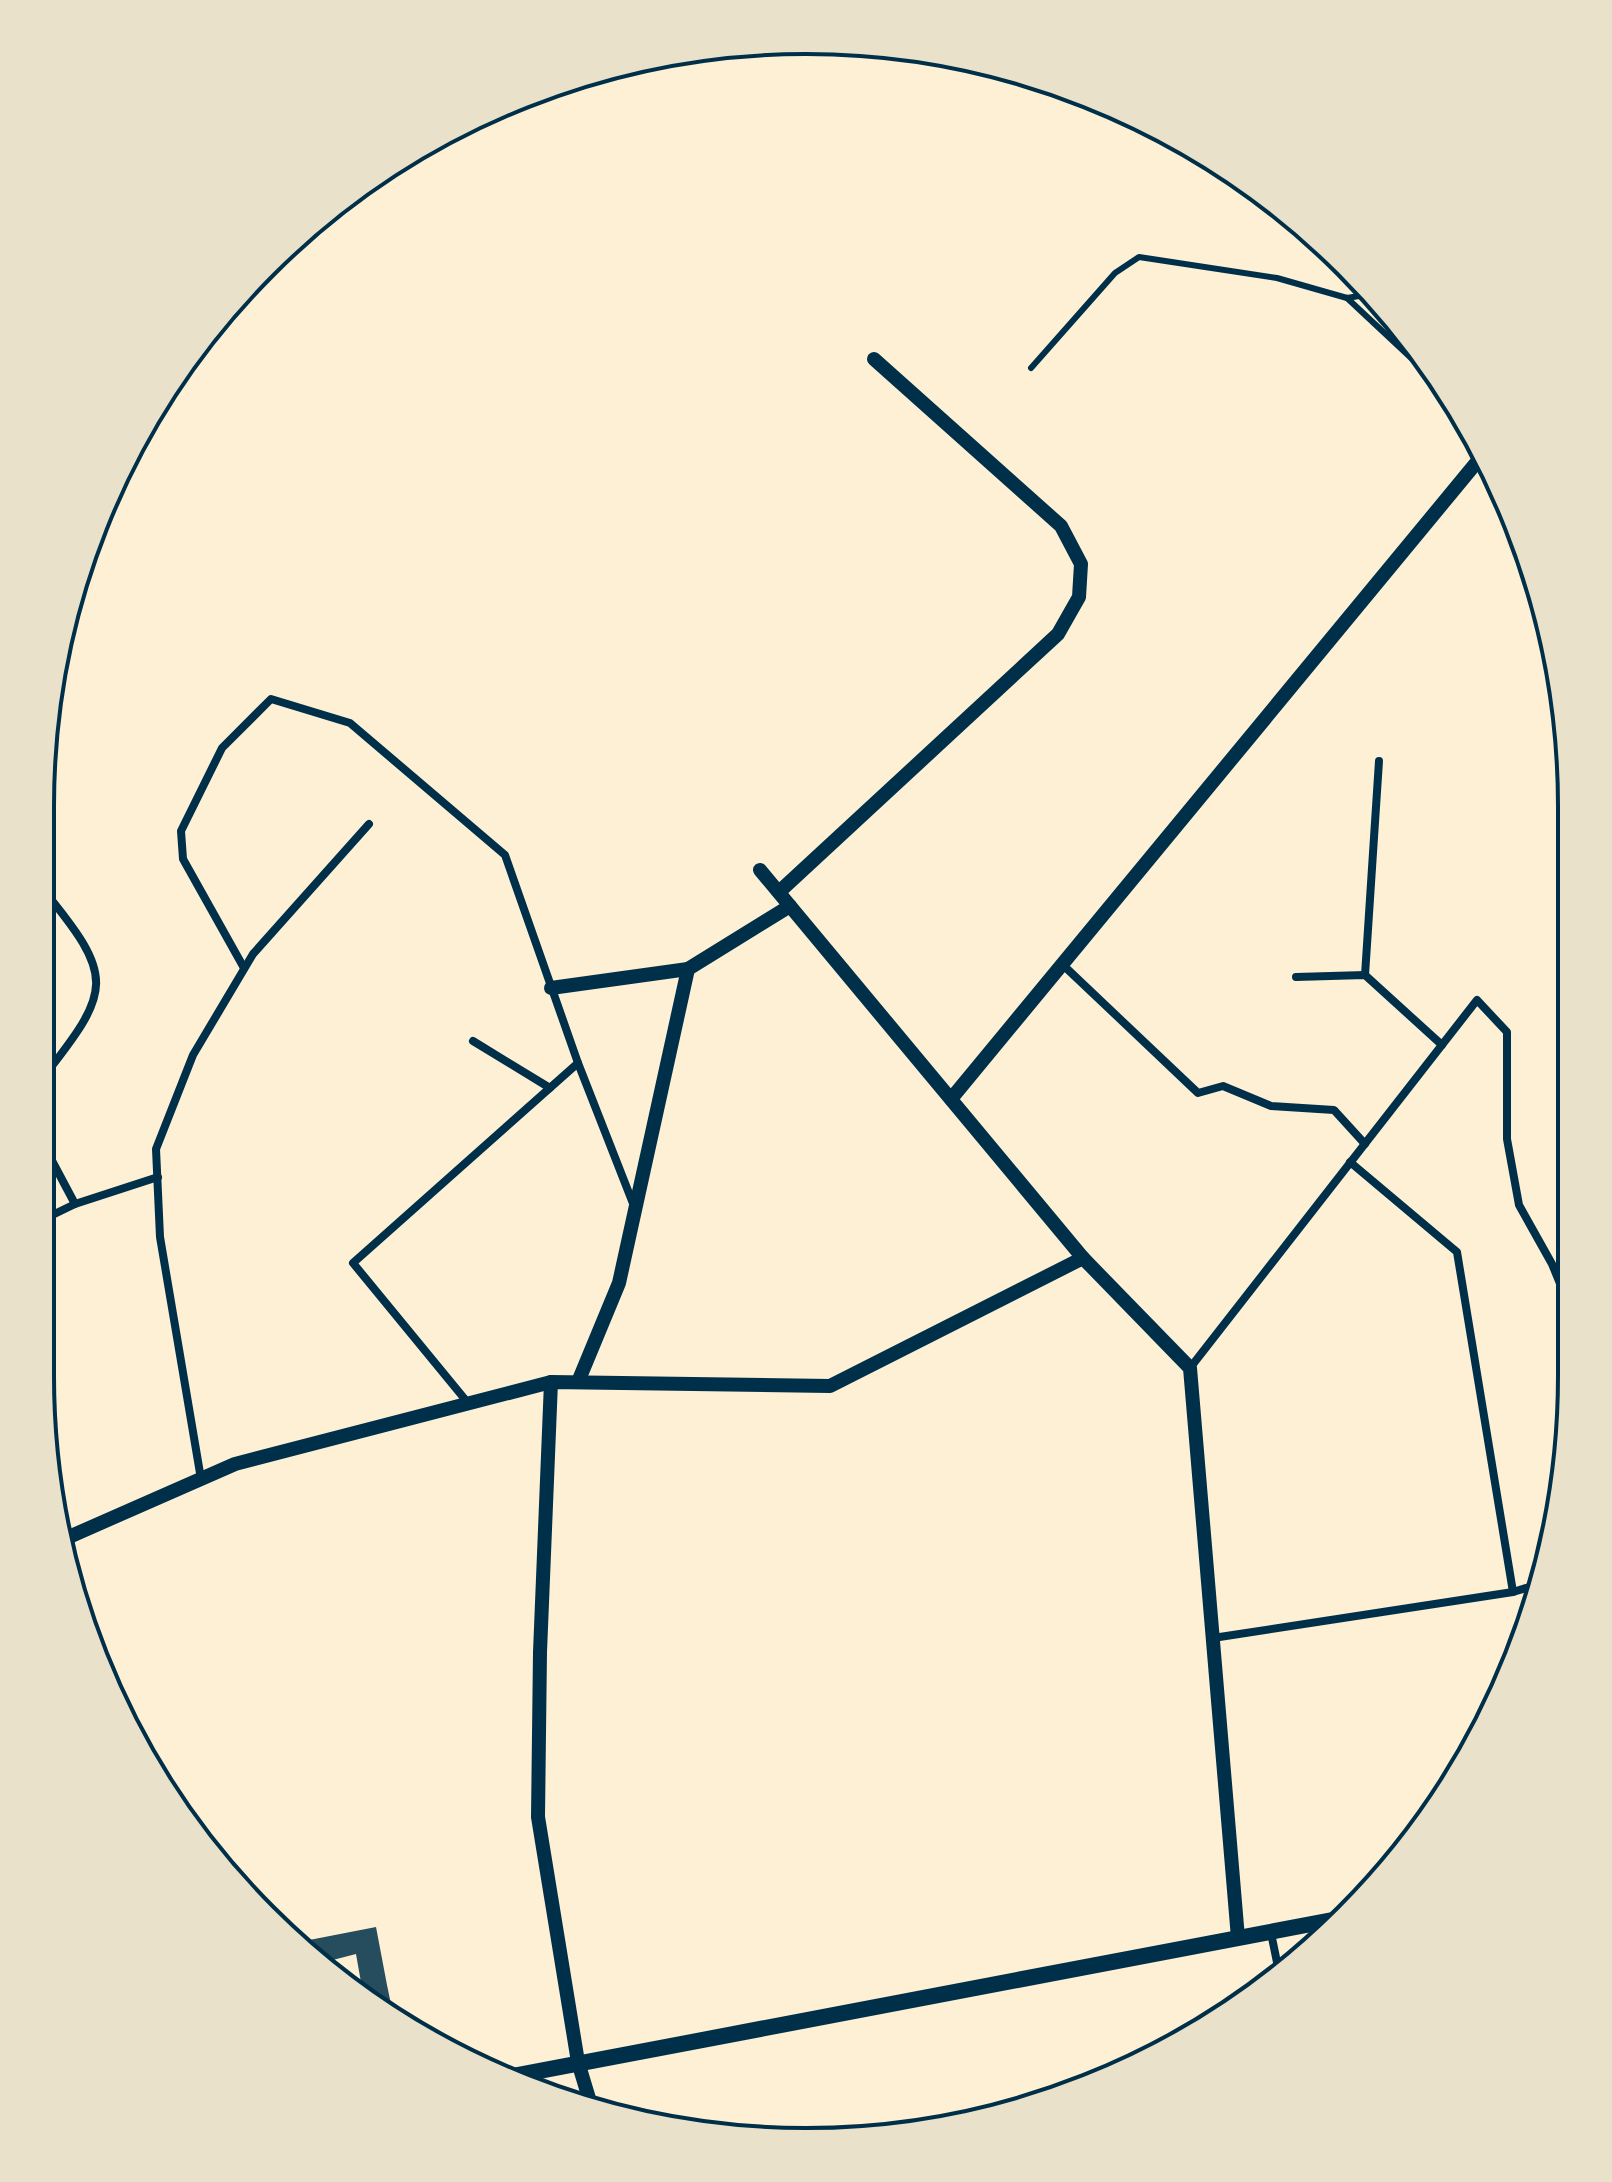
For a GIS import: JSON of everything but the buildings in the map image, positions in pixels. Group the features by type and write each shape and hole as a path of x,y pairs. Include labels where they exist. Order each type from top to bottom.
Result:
{"main road":[{"path":"525,2073 1322,1922"}],"street":[{"path":"779,892 1058,634 1079,597 1081,564 1061,526 874,359"},
{"path":"951,1099 1475,464"},
{"path":"244,968 183,859 181,831 222,748 271,699 350,723 505,855 578,1063 635,1208"},
{"path":"1365,975 1379,761"},
{"path":"201,1479 160,1237 156,1149 193,1055 253,954 369,824"},
{"path":"760,870 1083,1258 1190,1368 1238,1938"},
{"path":"54,903 80,934 94,960 96,993 83,1026 54,1063"},
{"path":"551,988 688,969 790,906"},
{"path":"1063,965 1198,1093 1223,1086 1271,1106 1334,1110 1365,1144"},
{"path":"578,1382 619,1283 688,969"},
{"path":"1296,977 1365,975 1442,1045"},
{"path":"1190,1368 1477,1000 1507,1032 1507,1139 1519,1205 1558,1279"},
{"path":"473,1041 550,1088"},
{"path":"468,1403 353,1263 578,1063"},
{"path":"1350,1162 1457,1252 1513,1592"},
{"path":"54,1164 75,1204"},
{"path":"54,1214 75,1204 158,1177"},
{"path":"71,1536 235,1464 551,1382 830,1386 1083,1258"},
{"path":"551,1382 538,1817 578,2062 588,2095"},
{"path":"1213,1638 1527,1588"},
{"path":"1271,1933 1277,1962"}],"lane":[{"path":"1031,368 1115,273 1139,257 1277,278 1347,298 1358,296"},
{"path":"1347,298 1408,355"}]}
